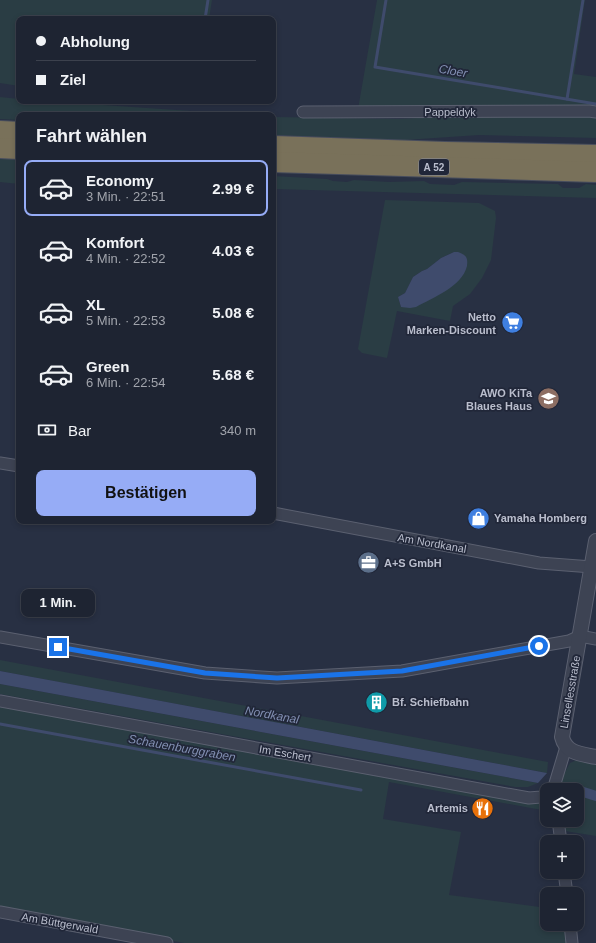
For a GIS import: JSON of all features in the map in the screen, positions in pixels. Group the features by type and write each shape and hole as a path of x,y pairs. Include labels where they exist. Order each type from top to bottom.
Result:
{"highway":[{"path":"0,131 16,132"},
{"name":"A 52","path":"276,146 437,152 596,155"},
{"path":"0,148 16,149"},
{"name":"A 52","path":"276,162 596,172"}],"street":[{"name":"Pappeldyk","path":"303,112 596,112"},
{"path":"0,463 16,466"},
{"name":"Am Nordkanal","path":"276,514 540,563 592,567"},
{"name":"Linsellesstraße","path":"566,747 562,737 563,730 596,541"},
{"path":"0,637 205,673 277,678 402,671 569,641 580,636 596,639"},
{"name":"Im Eschert","path":"0,701 529,798 540,797"},
{"path":"556,783 566,747 574,752 596,757"},
{"name":"Am Büttgerwald","path":"0,912 167,943"},
{"path":"571,931 572,943"}],"shaded area":[{"path":"0,0 212,0 209,16 16,16 16,86 0,83"},
{"path":"377,0 585,0 574,74 596,77 596,108 513,106 358,109"},
{"path":"0,97 16,99 16,104 88,104 206,112 16,112 16,120 0,119"},
{"path":"455,116 596,117 596,138 479,135 405,140 276,135 276,117 399,119"},
{"path":"0,158 16,160 16,184 0,182"},
{"path":"276,176 327,179 347,182 354,180 389,182 424,181 430,184 454,185 462,182 558,184 563,188 579,188 586,184 596,185 596,198 276,189"},
{"path":"385,200 479,203 495,211 496,218 491,260 482,278 470,294 453,306 450,321 397,311 387,358 362,353 358,349","holes":["454,252 401,307 398,297 405,293 413,277 427,269 441,258"]},
{"path":"0,660 548,762 547,773 0,671"},
{"path":"0,684 538,783 528,787 515,787 0,694"},
{"path":"0,706 540,804 540,810 389,782 383,819 461,832 449,895 540,907 540,931 566,931 567,943 184,943 0,909"},
{"path":"579,759 596,763 596,836 565,831 565,827 584,827 584,783 562,783 562,778 570,763"}],"water":[{"path":"454,252 463,254 467,259 467,266 459,280 446,291 416,307 401,307 398,297 405,293 413,277 427,269 441,258"},
{"path":"0,671 547,773 538,783 0,684"}],"waterway":[{"path":"205,16 208,0"},
{"name":"Cloer","path":"386,0 375,67 596,104"},
{"path":"567,99 583,0"},
{"name":"Schauenburggraben","path":"0,724 361,790"},
{"name":"Nordkanal","path":"584,792 596,796"}],"place":[{"name":"Netto Marken-Discount","path":"512,323"},
{"name":"AWO KiTa Blaues Haus","path":"548,399"},
{"name":"Yamaha Homberg","path":"479,518"},
{"name":"A+S GmbH","path":"368,563"},
{"name":"Bf. Schiefbahn","path":"376,702"},
{"name":"Artemis","path":"483,808"}],"route":[{"path":"58,647 205,673 277,678 402,671 539,646"}]}
